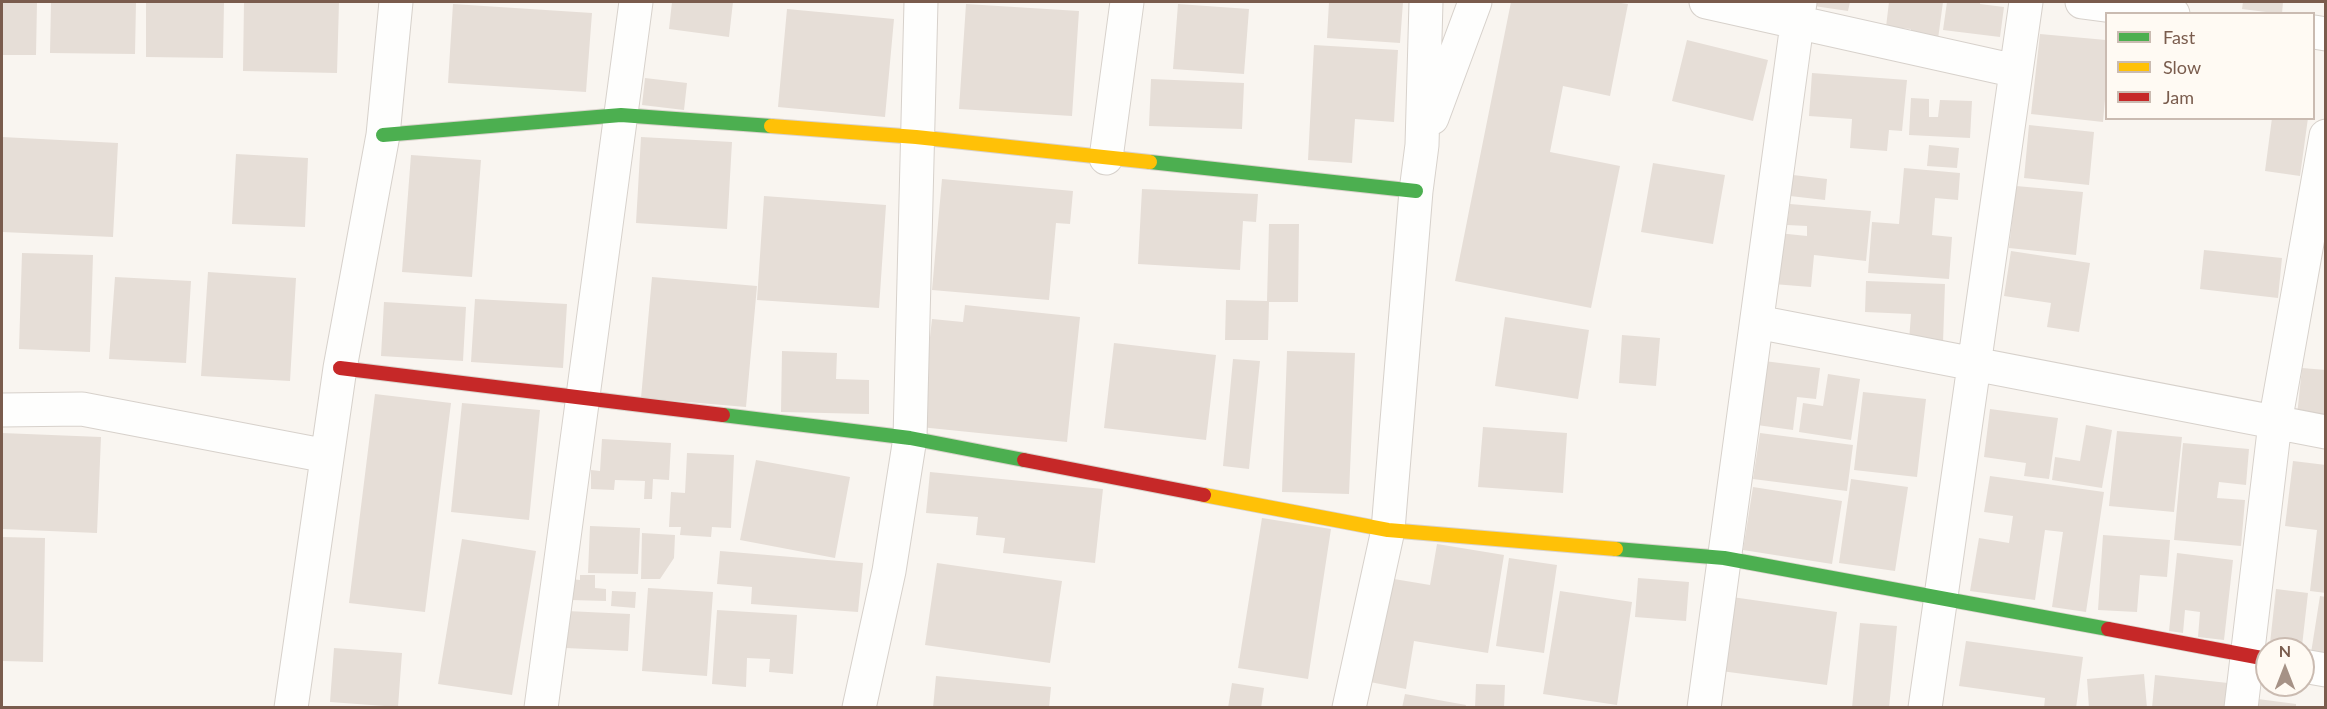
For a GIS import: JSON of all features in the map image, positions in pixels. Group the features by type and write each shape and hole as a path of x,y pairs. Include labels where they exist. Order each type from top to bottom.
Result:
{"street":[{"path":"291,708 340,368 383,135 396,2"},
{"path":"541,708 636,2"},
{"path":"859,708 889,571 910,438 921,2"},
{"path":"1106,158 1127,2"},
{"path":"1349,708 1388,530 1416,191 1422,145 1426,2"},
{"path":"1422,145 1475,2"},
{"path":"1706,2 1799,12 2016,71"},
{"path":"1924,708 2026,2"},
{"path":"2082,2 2158,12"},
{"path":"1704,708 1799,12"},
{"path":"383,135 621,115 916,137 1416,191"},
{"path":"2260,637 2276,423 2325,136"},
{"path":"1757,322 2325,432"},
{"path":"340,368 910,438 1388,530 1724,558 2255,656"},
{"path":"2,410 82,409 327,456"},
{"path":"2241,708 2255,666"}],"building":[{"path":"2,2 37,2 36,55 2,55"},
{"path":"51,2 136,2 135,54 50,53"},
{"path":"146,2 224,2 223,58 146,57"},
{"path":"244,2 339,2 337,73 243,71"},
{"path":"672,2 733,2 729,37 669,29"},
{"path":"1329,2 1403,2 1400,43 1327,38"},
{"path":"1511,2 1628,4 1610,96 1563,86 1550,152 1620,166 1591,308 1455,281"},
{"path":"1815,2 1850,2 1848,11 1814,6"},
{"path":"1889,2 1943,2 1938,39 1909,36 1911,29 1886,27"},
{"path":"1947,2 1980,2 1980,4 2004,7 2000,37 1943,30"},
{"path":"2243,2 2283,2 2282,12 2242,9"},
{"path":"453,4 592,13 586,92 448,83"},
{"path":"966,4 1079,11 1072,116 959,109"},
{"path":"1178,4 1249,9 1244,74 1173,69"},
{"path":"787,9 894,19 885,117 778,107"},
{"path":"2040,34 2105,40 2103,122 2031,114"},
{"path":"1687,40 1768,60 1753,121 1672,101"},
{"path":"1314,45 1398,50 1394,122 1355,119 1352,163 1308,160"},
{"path":"1812,73 1907,80 1902,131 1889,130 1887,151 1850,148 1852,119 1809,116"},
{"path":"645,78 687,83 684,110 642,105"},
{"path":"1151,79 1244,83 1242,129 1149,126"},
{"path":"1911,98 1929,99 1929,117 1938,117 1940,100 1972,101 1970,138 1909,135"},
{"path":"2272,120 2308,120 2300,176 2265,171"},
{"path":"2029,125 2094,132 2089,185 2024,178"},
{"path":"2,137 118,143 113,237 2,232"},
{"path":"641,137 732,142 727,229 636,223"},
{"path":"1929,145 1959,148 1957,168 1927,166"},
{"path":"236,154 308,158 305,227 232,224"},
{"path":"411,155 481,160 472,277 402,272"},
{"path":"1653,163 1725,175 1713,244 1641,232"},
{"path":"1904,168 1960,173 1958,200 1935,198 1932,235 1952,237 1949,279 1868,273 1872,222 1899,224"},
{"path":"1793,175 1827,179 1825,200 1790,196"},
{"path":"942,179 1073,191 1070,224 1056,223 1049,300 932,290"},
{"path":"2016,186 2083,192 2076,255 2009,248"},
{"path":"1142,189 1258,194 1256,222 1243,221 1240,270 1138,264"},
{"path":"764,196 886,205 879,308 757,300"},
{"path":"1790,204 1871,211 1866,261 1814,255 1811,287 1773,284 1778,233 1807,236 1807,226 1787,225"},
{"path":"1269,224 1299,224 1298,302 1269,302 1268,340 1225,340 1226,300 1267,301"},
{"path":"2204,250 2282,258 2278,298 2200,289"},
{"path":"2011,251 2090,263 2079,332 2047,327 2051,303 2004,296"},
{"path":"22,253 93,255 90,352 19,349"},
{"path":"208,272 296,278 290,381 201,376"},
{"path":"115,277 191,281 186,363 109,359"},
{"path":"652,277 757,286 746,407 641,398"},
{"path":"1866,281 1945,284 1943,343 1909,341 1911,314 1865,312"},
{"path":"475,299 567,304 563,368 471,362"},
{"path":"384,302 466,307 463,361 381,356"},
{"path":"965,305 1080,317 1067,442 920,427 932,319 963,322"},
{"path":"1505,317 1589,330 1578,399 1495,386"},
{"path":"1622,335 1660,338 1656,386 1619,383"},
{"path":"1114,343 1216,355 1206,440 1104,428"},
{"path":"782,351 837,353 836,379 869,380 869,414 781,412"},
{"path":"1287,351 1355,353 1349,494 1282,492"},
{"path":"1233,359 1260,361 1249,469 1223,466"},
{"path":"1764,361 1820,368 1816,399 1797,397 1793,430 1757,425"},
{"path":"2302,368 2326,370 2326,427 2296,425"},
{"path":"1828,374 1860,379 1851,440 1799,432 1803,403 1823,406"},
{"path":"1863,392 1926,399 1917,477 1854,470"},
{"path":"375,394 451,403 425,612 349,603"},
{"path":"462,403 540,410 529,520 451,512"},
{"path":"1990,409 2058,418 2049,479 2024,476 2026,463 1984,457"},
{"path":"2086,425 2112,430 2102,488 2052,480 2055,457 2080,461"},
{"path":"1483,427 1567,433 1563,493 1478,487"},
{"path":"2117,431 2182,437 2174,512 2109,506"},
{"path":"2,433 101,437 97,533 2,529"},
{"path":"1760,433 1853,445 1847,491 1753,479"},
{"path":"602,439 671,443 669,480 653,479 652,499 644,499 645,481 615,480 614,490 591,489 591,470 600,471"},
{"path":"2183,443 2249,449 2246,485 2219,482 2217,498 2245,500 2241,546 2174,540"},
{"path":"687,453 734,455 731,528 712,527 711,537 680,535 681,527 669,527 671,492 685,493"},
{"path":"756,460 850,477 835,558 740,540"},
{"path":"2293,461 2326,465 2326,593 2310,591 2317,530 2285,526"},
{"path":"930,472 1103,489 1095,563 1003,553 1005,538 976,535 978,517 926,513"},
{"path":"1990,476 2104,492 2086,612 2052,607 2063,532 2045,530 2035,600 1970,591 1979,538 2009,543 2013,516 1984,512"},
{"path":"1851,479 1908,487 1895,571 1839,563"},
{"path":"1753,487 1842,501 1832,564 1743,550"},
{"path":"1262,518 1331,529 1308,679 1238,668"},
{"path":"590,526 640,528 638,574 588,573"},
{"path":"642,533 675,535 674,558 660,579 641,579"},
{"path":"2103,535 2170,540 2167,577 2140,575 2137,612 2098,610"},
{"path":"2,537 45,538 43,662 2,661"},
{"path":"462,539 536,551 512,695 438,684"},
{"path":"1437,544 1504,555 1488,653 1414,641 1406,689 1370,682 1388,578 1430,585"},
{"path":"720,551 863,563 858,612 751,604 752,587 717,584"},
{"path":"2177,553 2233,560 2224,640 2198,637 2200,612 2185,610 2183,633 2169,631"},
{"path":"1509,558 1557,565 1544,653 1496,646"},
{"path":"937,563 1062,581 1050,663 925,645"},
{"path":"580,575 595,575 595,588 606,589 606,601 571,600 571,579 580,580"},
{"path":"1638,578 1689,582 1686,621 1635,617"},
{"path":"648,588 713,592 707,676 642,671"},
{"path":"2276,589 2308,593 2303,637 2271,637"},
{"path":"612,591 636,592 635,608 611,606"},
{"path":"1560,591 1632,602 1617,705 1543,694"},
{"path":"2320,596 2326,597 2326,655 2315,654 2314,637"},
{"path":"1732,597 1837,612 1827,685 1721,671"},
{"path":"717,610 797,615 793,674 769,672 770,659 747,658 746,687 712,684"},
{"path":"567,611 630,614 628,651 566,648"},
{"path":"1860,623 1897,626 1889,708 1852,708"},
{"path":"1966,641 2083,657 2076,708 2044,708 2045,698 1959,686"},
{"path":"334,648 402,653 398,707 330,702"},
{"path":"2144,674 2147,708 2089,708 2087,679"},
{"path":"2155,675 2228,683 2226,708 2152,708"},
{"path":"936,676 1051,687 1049,708 933,708"},
{"path":"1232,683 1264,688 1261,708 1228,708"},
{"path":"1476,684 1505,685 1504,708 1475,708"},
{"path":"1405,694 1466,705 1465,708 1402,708"},
{"path":"2258,699 2296,704 2296,708 2257,708"}],"traffic: fast":[{"path":"383,135 621,115 771,126"},
{"path":"1150,162 1416,191"},
{"path":"723,415 910,438 1024,460"},
{"path":"1616,549 1724,558 2108,629"}],"traffic: slow":[{"path":"771,126 916,137 1150,162"},
{"path":"1204,495 1388,530 1616,549"}],"traffic: jam":[{"path":"340,368 723,415"},
{"path":"1024,460 1204,495"},
{"path":"2108,629 2255,657"}]}
